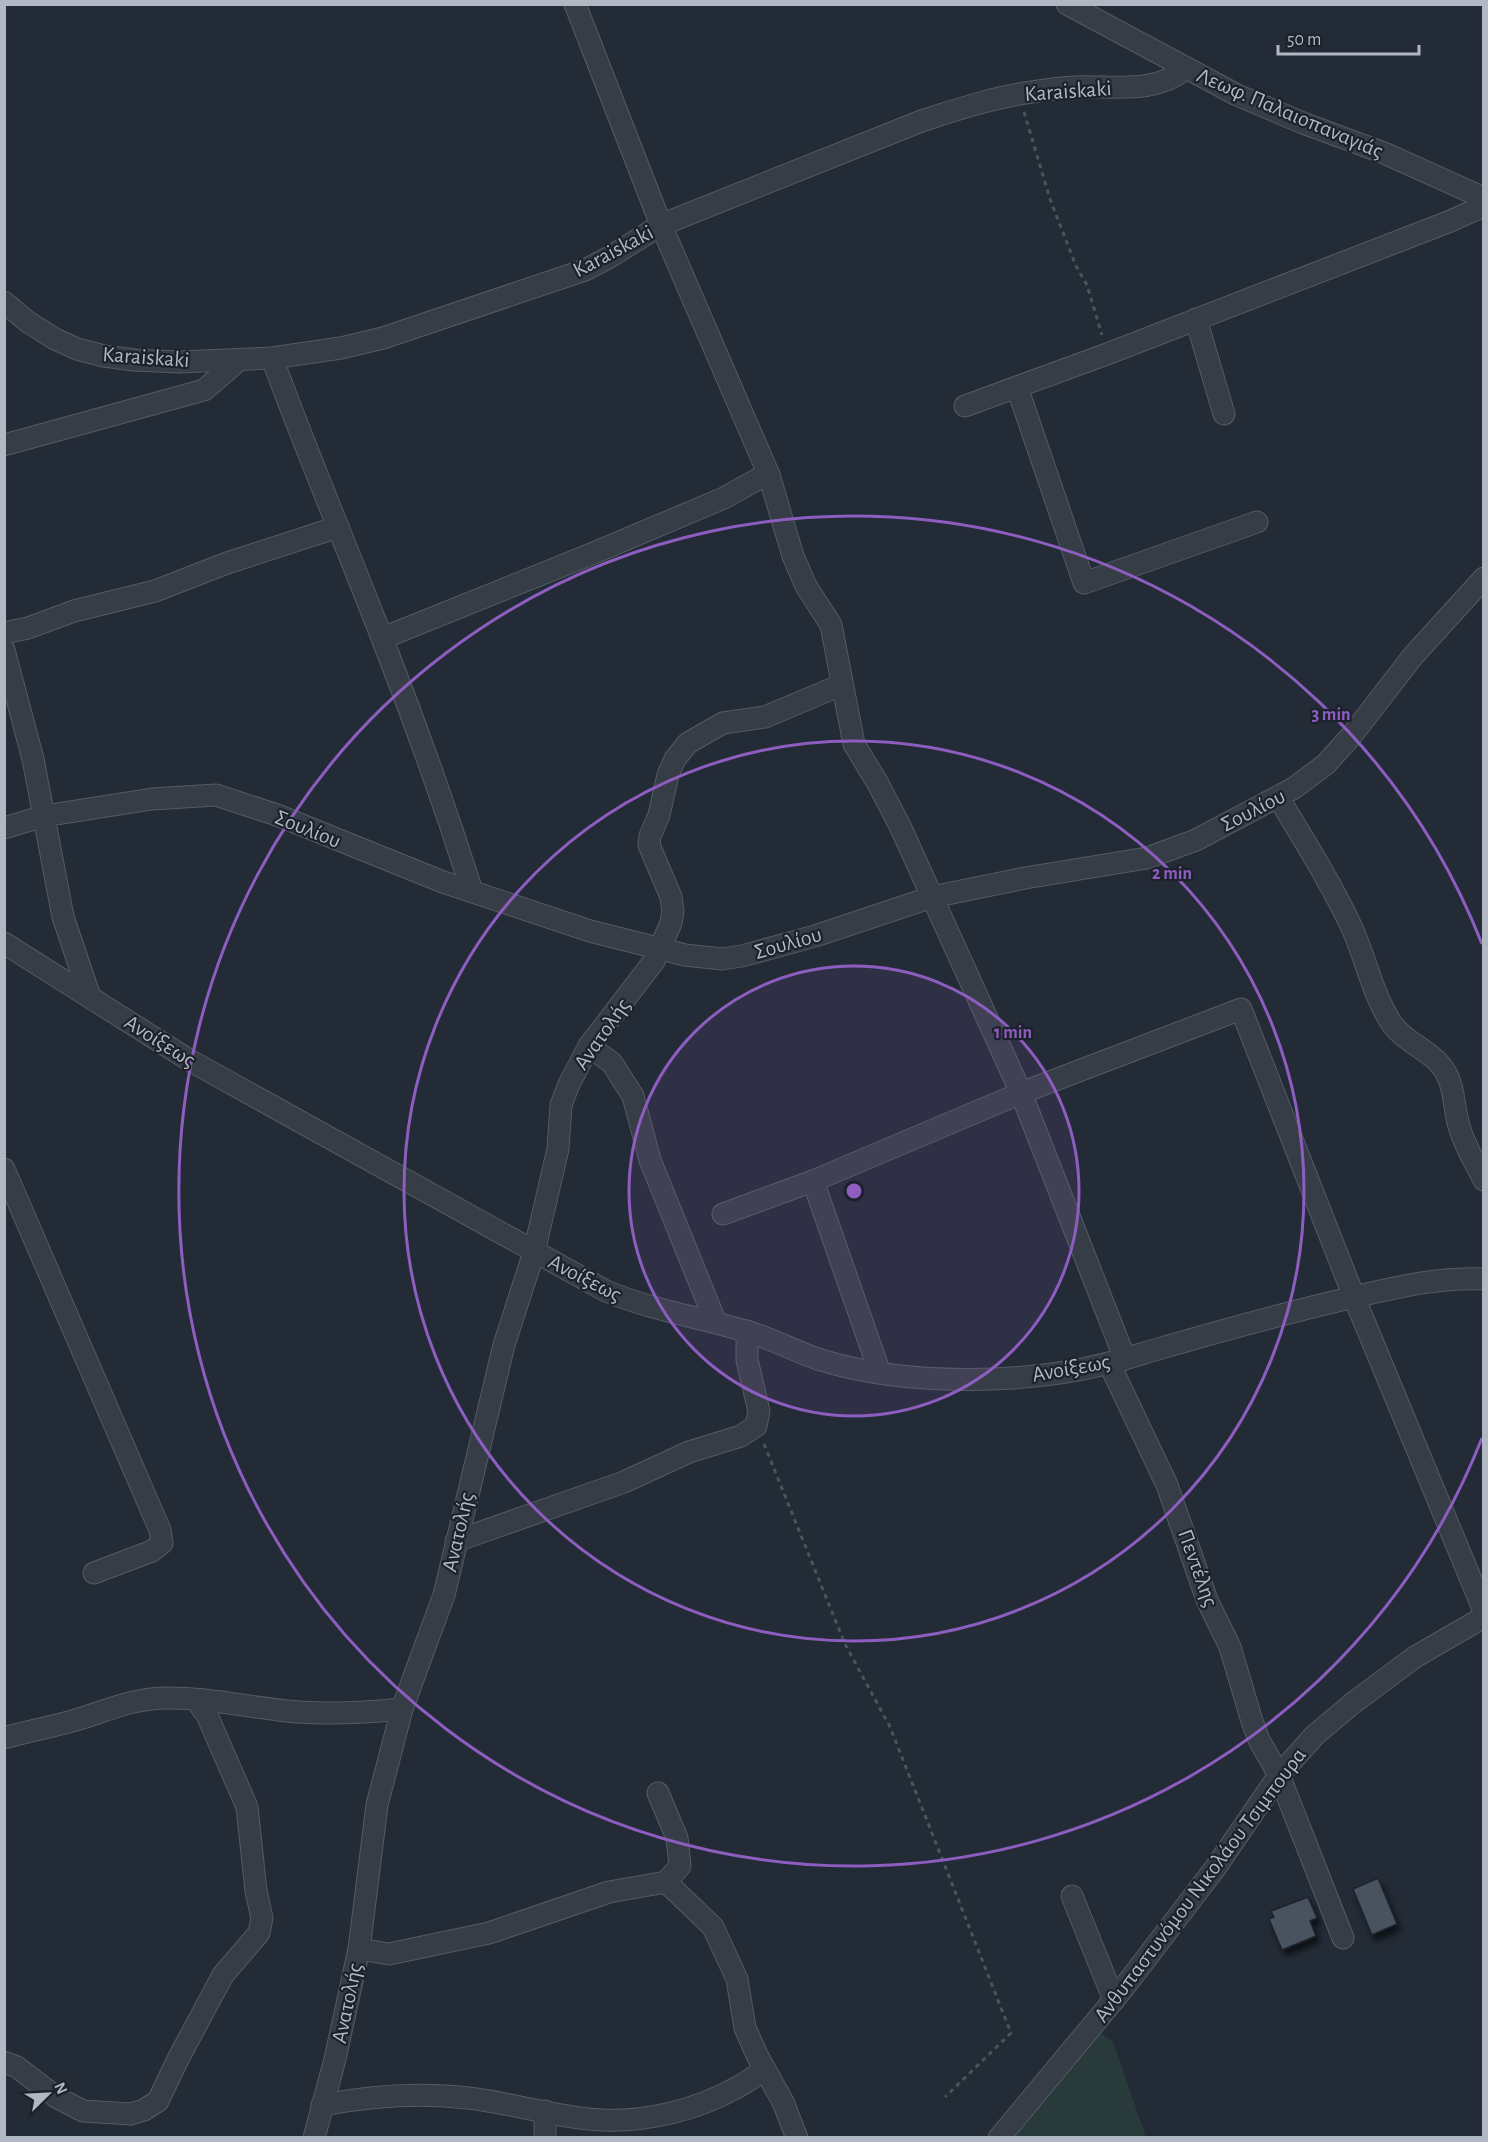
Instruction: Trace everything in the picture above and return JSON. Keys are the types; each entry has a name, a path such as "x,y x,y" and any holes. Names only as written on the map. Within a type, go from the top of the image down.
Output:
{"street":[{"name":"Πεντέλης","path":"575,4 661,225 769,476 793,556 806,586 831,625 854,744 882,790 1021,1093 1117,1361 1167,1485 1208,1600 1230,1647 1256,1731 1279,1775 1343,1938"},
{"name":"Λεωφ. Παλαιοπαναγιάς","path":"1068,4 1185,69 1269,110 1369,147 1484,198"},
{"name":"Karaiskaki","path":"4,302 28,322 55,339 88,352 119,358 155,361 239,360 272,358 341,348 382,338 593,267 661,225 924,120 1018,94 1073,87 1145,86 1168,81 1185,69"},
{"path":"965,406 1107,354 1484,206"},
{"path":"1196,319 1224,414"},
{"path":"272,358 305,448 421,739 472,891"},
{"path":"4,445 204,390 239,360"},
{"path":"1017,387 1084,583 1257,522"},
{"path":"382,638 589,555 724,498 758,479 769,476"},
{"path":"4,633 28,628 74,611 155,591 227,563 338,527"},
{"name":"Σουλίου","path":"4,828 44,816 152,799 216,795 472,891 590,931 660,950 702,958 722,959 742,956 814,936 932,897 1024,878 1160,855 1196,840 1278,797 1309,778 1332,758 1413,656 1484,578"},
{"path":"4,650 33,759 63,917 90,998"},
{"name":"Ανατολής","path":"314,2138 335,2059 358,1950 377,1805 402,1709 444,1595 504,1345 534,1252 558,1149 561,1105 589,1046 641,980 660,950 671,923 673,906 668,886 649,845 668,775 675,759 695,738 723,723 765,717 841,685"},
{"path":"1278,797 1345,914 1360,946 1377,996 1392,1024 1410,1042 1430,1055 1444,1069 1449,1079 1460,1129 1472,1160 1484,1180"},
{"name":"Ανοίξεως","path":"4,943 209,1071 606,1292 660,1310 747,1331 821,1360 880,1373 913,1377 1014,1378 1051,1374 1117,1361 1287,1313 1354,1297 1435,1281 1484,1279"},
{"path":"723,1215 813,1181 1021,1093 1241,1009 1354,1297 1484,1611"},
{"path":"589,1046 612,1063 633,1096 650,1160 716,1323"},
{"path":"4,1169 160,1530 162,1543 152,1551 94,1573"},
{"path":"813,1181 880,1373"},
{"path":"456,1541 624,1482 689,1452 741,1436 756,1426 759,1411 747,1360 747,1331"},
{"name":"Ανθυπαστυνόμου Νικολάου Τσιμπουρα","path":"999,2138 1114,2000 1216,1867 1279,1775 1315,1736 1353,1703 1415,1657 1484,1617"},
{"path":"4,1738 75,1721 128,1702 167,1698 326,1714 402,1709"},
{"path":"4,2062 17,2067 56,2097 83,2110 131,2114 144,2110 158,2101 224,1975 259,1933 262,1918 256,1891 248,1807 207,1715 196,1700"},
{"path":"358,1950 389,1954 467,1937 489,1932 609,1892 666,1882 680,1866 677,1838 658,1793"},
{"path":"666,1882 713,1927 737,1979 746,2028 783,2102 797,2138"},
{"path":"1072,1896 1114,2000"},
{"path":"322,2105 378,2097 436,2095 486,2100 602,2120 621,2120 680,2110 734,2090 765,2069"},
{"path":"545,2111 545,2138"}],"path":[{"path":"1018,94 1050,199 1076,266 1093,300 1107,354"},
{"path":"756,1426 845,1644 890,1727 1011,2033 945,2097"}],"shaded area":[{"path":"1098,2031 1113,2042 1146,2137 1006,2138"}],"building":[{"path":"1378,1878 1397,1924 1372,1935 1353,1889"},
{"path":"1308,1897 1317,1918 1310,1921 1316,1936 1282,1950 1269,1919 1274,1917 1271,1911"}]}
